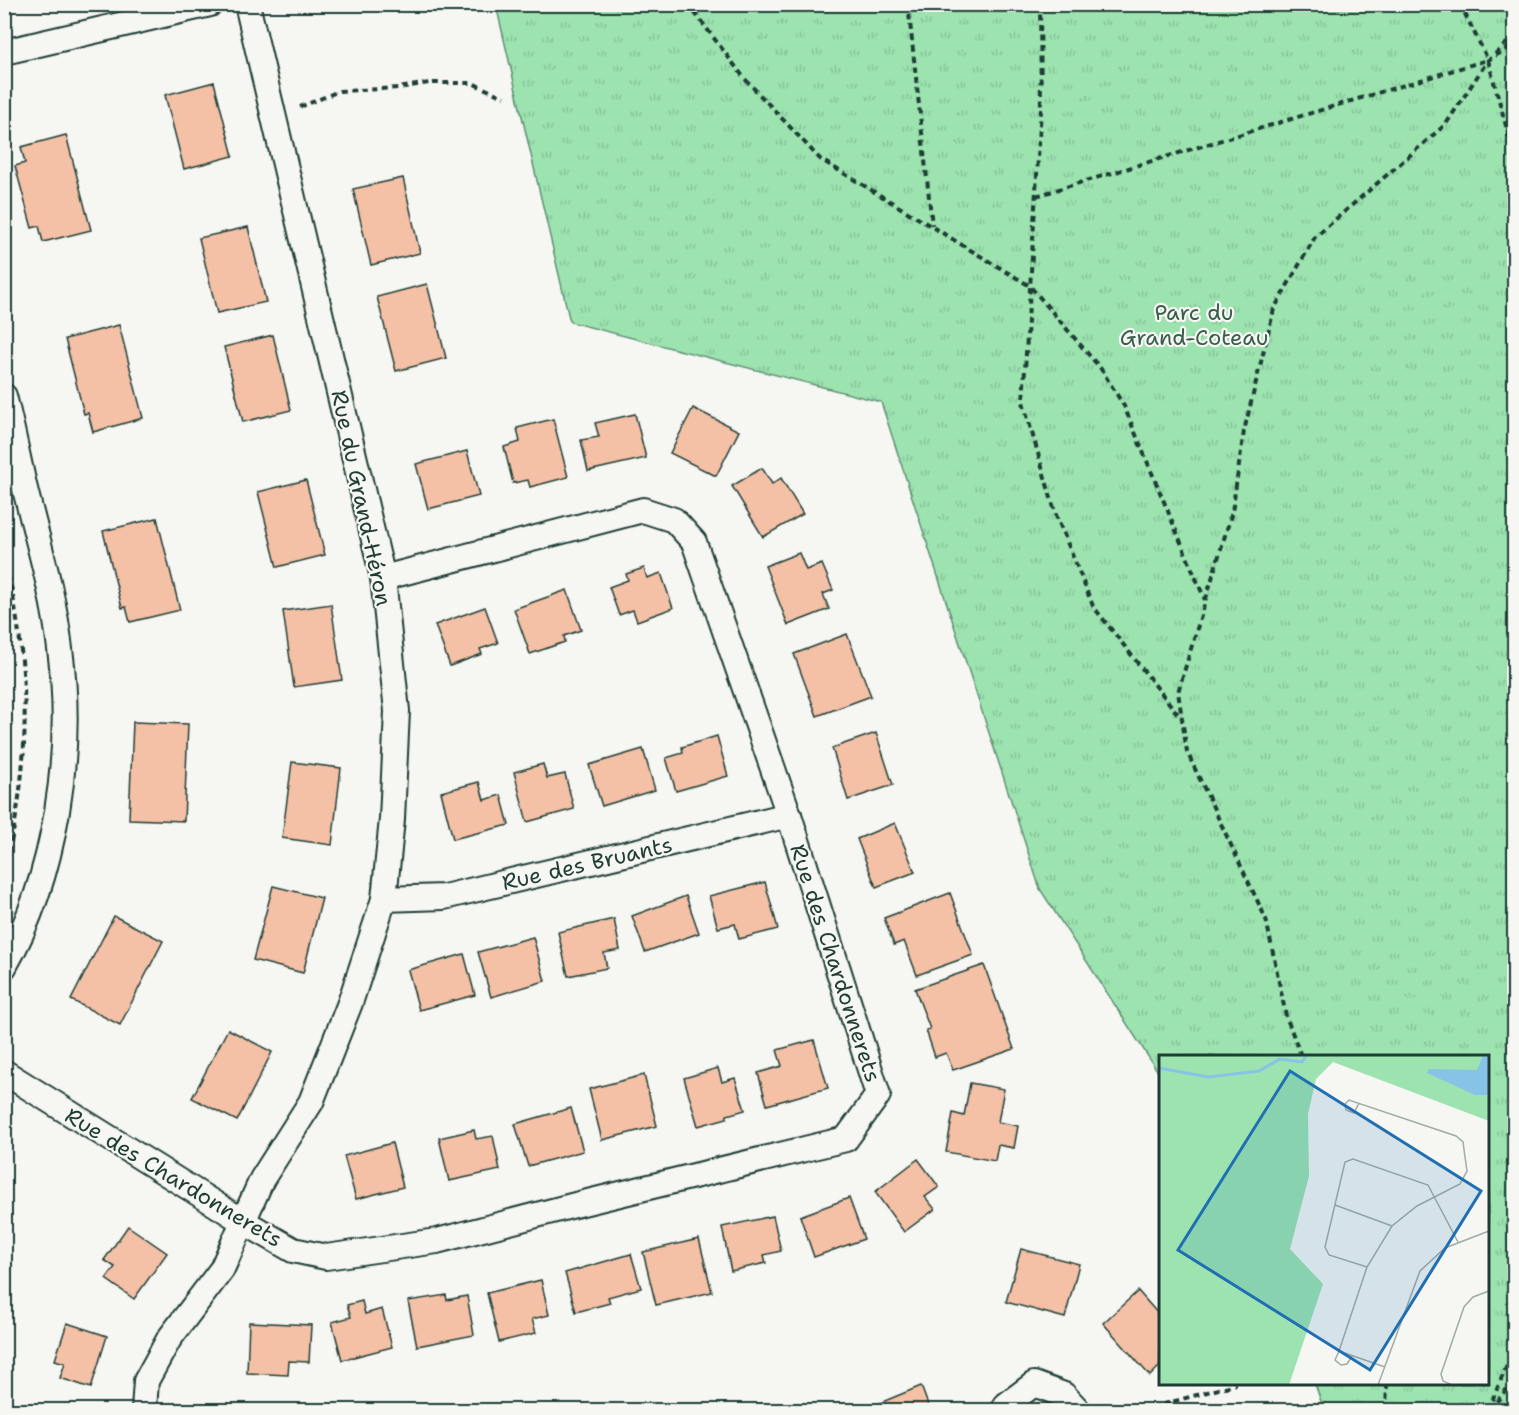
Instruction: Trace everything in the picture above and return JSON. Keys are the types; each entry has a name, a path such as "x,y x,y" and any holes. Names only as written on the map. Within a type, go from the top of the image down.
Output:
{"street":[{"path":"4,52 151,11 210,4"},
{"name":"Rue du Grand-Héron","path":"144,1410 146,1381 169,1339 222,1269 262,1179 311,1102 350,1003 384,899 392,819 397,711 383,578 247,4"},
{"path":"4,396 47,579 60,647 65,699 59,797 48,856 27,920 4,967"},
{"name":"Rue des Chardonnerets","path":"4,1072 244,1222 293,1250 326,1257 437,1241 574,1204 846,1139 878,1095 789,814 694,542 674,520 643,510 383,578"},
{"name":"Rue des Bruants","path":"384,899 444,897 789,814"},
{"path":"1004,1410 1006,1405 1034,1384 1064,1395 1078,1410"}],"path":[{"path":"688,4 745,79 820,159 1030,286 1101,369 1124,406 1205,600"},
{"path":"908,4 932,226"},
{"path":"1040,4 1041,109 1023,402 1056,515 1093,606 1182,720"},
{"path":"1460,4 1488,60 1515,155"},
{"path":"1301,1055 1286,1016 1266,919 1187,752 1178,692 1232,512 1244,432 1274,309 1315,237 1446,124 1488,60 1515,36"},
{"path":"1035,195 1488,60 1515,45"},
{"path":"274,116 339,92 399,88 429,83 472,83 504,97"},
{"path":"4,555 24,666 26,718 25,752 14,835 4,870"},
{"path":"1489,1410 1515,1349"},
{"path":"1489,1410 1515,1380"},
{"path":"1143,1410 1229,1385"},
{"path":"1386,1410 1387,1385"}],"green space":[{"name":"Parc du Grand-Coteau","path":"496,5 1514,5 1514,1410 1324,1410 1315,1385 1489,1385 1489,1055 1159,1055 1159,1073 1040,889 881,402 570,322"}],"building":[{"path":"214,82 233,156 184,169 165,95"},
{"path":"66,135 91,230 43,242 39,226 32,228 15,166 25,163 21,147"},
{"path":"403,178 420,253 371,265 353,189"},
{"path":"248,227 266,302 217,313 199,238"},
{"path":"427,284 446,358 396,371 377,297"},
{"path":"119,325 143,418 93,432 88,413 84,414 65,339"},
{"path":"273,335 291,410 243,422 224,347"},
{"path":"693,408 739,431 716,476 670,453"},
{"path":"635,414 646,458 588,471 581,440 599,437 595,423"},
{"path":"553,419 568,477 530,487 528,480 513,483 504,447 520,442 517,428"},
{"path":"467,451 479,496 428,509 416,464"},
{"path":"762,468 772,484 781,478 803,514 763,537 732,486"},
{"path":"306,480 325,555 277,567 258,492"},
{"path":"157,518 180,610 130,622 126,607 122,608 103,531"},
{"path":"799,553 806,570 822,564 833,590 823,594 829,609 788,625 765,566"},
{"path":"644,568 647,578 661,573 673,608 637,621 633,610 619,615 609,587 628,580 626,574"},
{"path":"567,590 581,630 564,636 565,642 530,654 514,609"},
{"path":"331,604 342,680 294,687 283,611"},
{"path":"485,607 498,643 480,649 482,654 450,666 435,625"},
{"path":"847,634 871,696 817,716 794,654"},
{"path":"133,722 188,724 184,821 129,819"},
{"path":"876,733 893,785 848,800 832,748"},
{"path":"717,736 728,776 676,791 666,758 683,753 682,747"},
{"path":"643,749 655,790 602,806 589,765"},
{"path":"292,762 341,768 332,845 282,838"},
{"path":"543,764 547,778 565,774 574,809 527,822 514,772"},
{"path":"479,782 484,800 501,795 509,825 453,839 441,792"},
{"path":"895,823 915,872 876,887 857,839"},
{"path":"765,882 778,929 739,939 735,924 718,928 709,896"},
{"path":"273,886 322,898 303,973 253,960"},
{"path":"950,893 973,955 917,975 904,941 894,945 884,918"},
{"path":"686,896 699,933 645,952 632,916"},
{"path":"114,916 163,941 120,1025 71,1000"},
{"path":"614,919 620,950 604,953 607,968 568,976 558,932"},
{"path":"533,937 545,981 491,997 478,952"},
{"path":"464,954 475,995 419,1010 408,970"},
{"path":"984,965 1014,1049 953,1070 946,1053 935,1057 926,1030 930,1029 915,989"},
{"path":"228,1029 272,1052 237,1121 192,1098"},
{"path":"814,1040 828,1088 767,1105 758,1073 782,1066 777,1050"},
{"path":"718,1068 722,1082 735,1078 745,1110 698,1126 684,1078"},
{"path":"644,1075 657,1126 602,1140 589,1089"},
{"path":"970,1083 1004,1089 998,1122 1018,1126 1014,1148 998,1145 995,1161 946,1152 953,1113 964,1116"},
{"path":"571,1108 583,1151 528,1166 515,1124"},
{"path":"474,1130 476,1139 493,1136 500,1170 449,1181 439,1138"},
{"path":"392,1143 403,1187 356,1199 344,1156"},
{"path":"918,1159 939,1187 925,1197 935,1209 904,1232 875,1192"},
{"path":"849,1198 864,1239 814,1257 800,1216"},
{"path":"773,1216 781,1251 764,1255 766,1263 731,1271 722,1227"},
{"path":"128,1226 167,1253 134,1299 106,1279 115,1267 104,1260"},
{"path":"699,1239 712,1292 656,1305 643,1252"},
{"path":"1021,1249 1079,1264 1065,1318 1006,1302"},
{"path":"631,1254 641,1288 608,1297 610,1303 576,1312 565,1273"},
{"path":"541,1280 549,1315 532,1319 536,1333 499,1342 487,1293"},
{"path":"1138,1291 1159,1315 1159,1367 1150,1376 1103,1323"},
{"path":"446,1295 447,1300 467,1296 474,1335 417,1346 408,1301"},
{"path":"362,1301 365,1314 382,1309 392,1347 342,1360 332,1322 351,1317 347,1305"},
{"path":"249,1322 311,1325 309,1362 289,1361 288,1375 247,1373"},
{"path":"67,1323 107,1336 91,1388 60,1378 65,1363 55,1360"},
{"path":"921,1386 930,1410 863,1410"}]}
